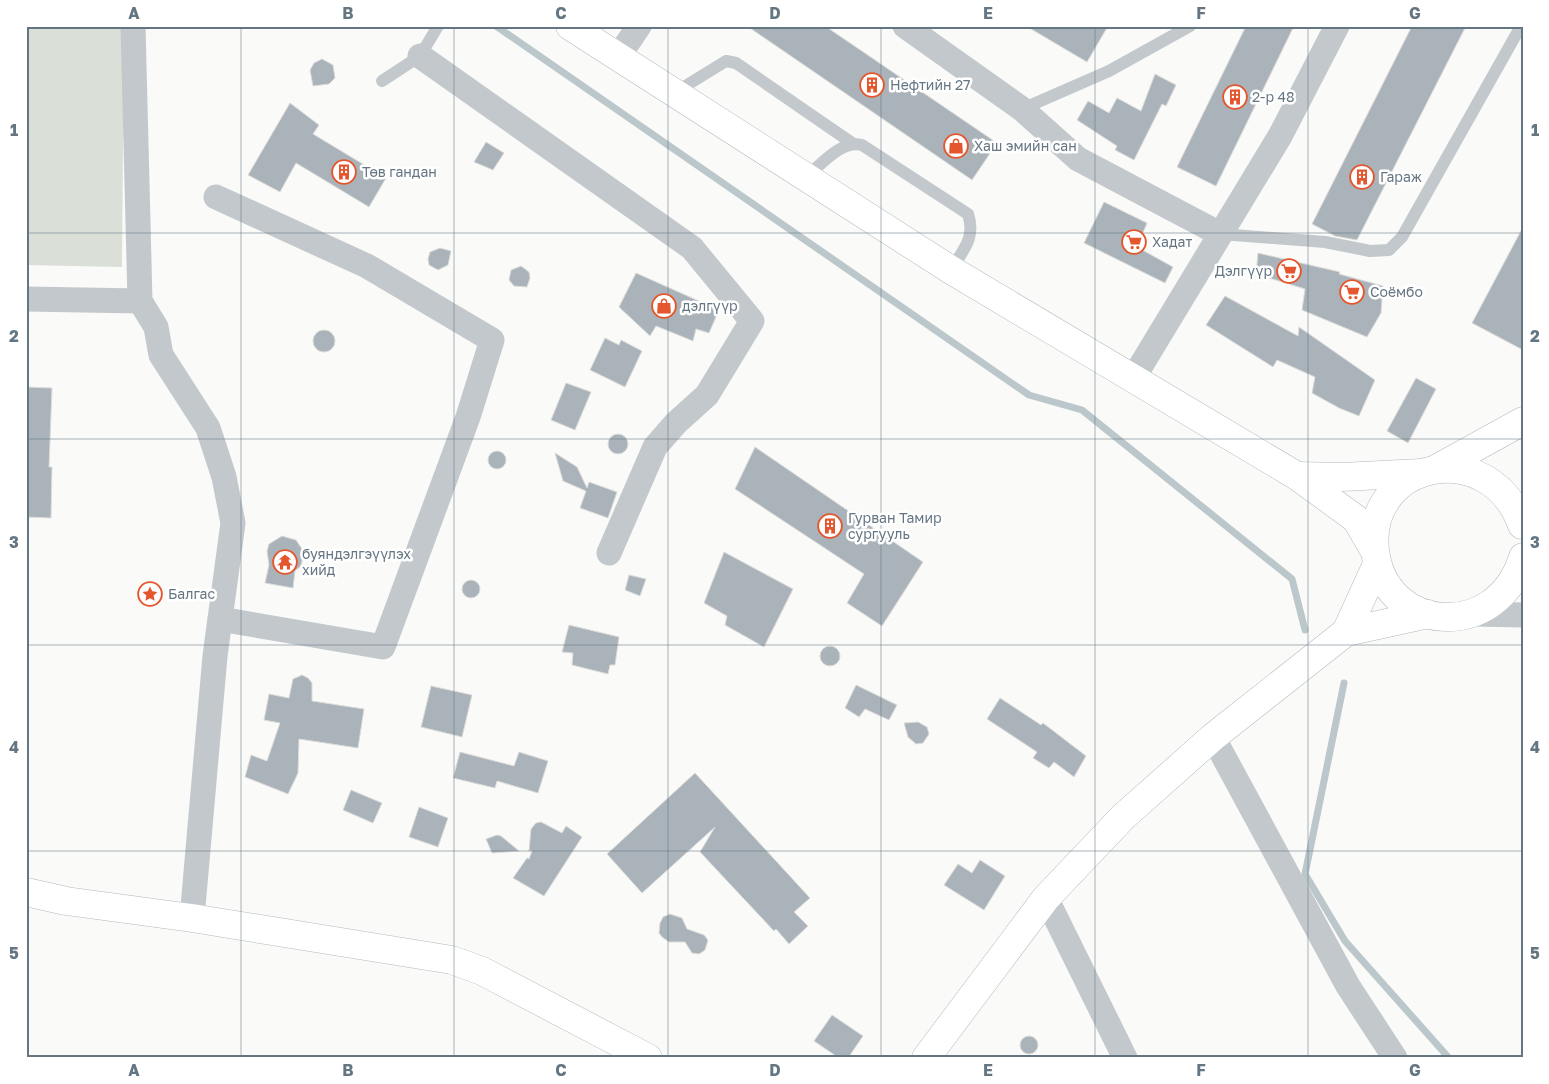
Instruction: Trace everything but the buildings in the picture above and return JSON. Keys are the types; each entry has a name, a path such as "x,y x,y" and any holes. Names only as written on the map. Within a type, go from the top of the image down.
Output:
{"street":[{"path":"133,26 140,301 156,328 161,355 208,428 224,477 233,523 215,656 192,918"},
{"path":"570,26 950,270 1297,476 1356,519 1391,590 1414,609 1443,617 1473,614 1523,615"},
{"path":"618,57 639,26"},
{"path":"904,26 1022,109 1078,159 1220,234"},
{"path":"1134,378 1280,136 1337,26"},
{"path":"420,56 692,248 752,321 707,395 676,423 655,447 609,553"},
{"path":"216,197 367,266 492,340 468,417 383,648 220,618"},
{"path":"26,299 140,301"},
{"path":"1346,632 1376,557 1378,518 1385,504 1407,481 1523,421"},
{"path":"1297,476 1342,477 1468,470 1484,476 1508,496 1522,522"},
{"path":"1473,614 1487,607 1505,592 1518,572 1523,557"},
{"path":"926,1058 1046,898 1123,817 1213,737 1346,632 1428,614"},
{"path":"1213,737 1348,986 1395,1058"},
{"path":"26,892 66,902 192,918 452,960 482,971 648,1058"},
{"path":"1046,898 1125,1058"}],"lane":[{"path":"382,81 420,56 438,26"},
{"path":"1022,109 1109,71 1190,26"},
{"path":"1220,234 1325,242 1370,251 1389,250 1402,237 1521,26"},
{"path":"674,93 726,61 736,63 852,143 862,145 968,214 972,226 970,239 950,270"},
{"path":"806,177 844,146 852,143"}],"shaded area":[{"path":"26,26 124,26 122,267 26,265"}],"waterway":[{"path":"496,26 1029,395 1082,410 1292,579 1305,630"},
{"path":"1344,683 1305,874 1345,941 1449,1058"}],"place":[{"name":"Нефтийн 27","path":"872,85"},
{"name":"2-р 48","path":"1235,97"},
{"name":"Хаш эмийн сан","path":"956,146"},
{"name":"Төв гандан","path":"344,172"},
{"name":"Гараж","path":"1362,177"},
{"name":"Хадат","path":"1134,242"},
{"name":"Дэлгүүр","path":"1289,271"},
{"name":"Соёмбо","path":"1352,292"},
{"name":"дэлгүүр","path":"664,306"},
{"name":"Гурван Тамир сургууль","path":"830,526"},
{"name":"буяндэлгэүүлэх хийд","path":"285,562"},
{"name":"Балгас","path":"150,594"}]}
